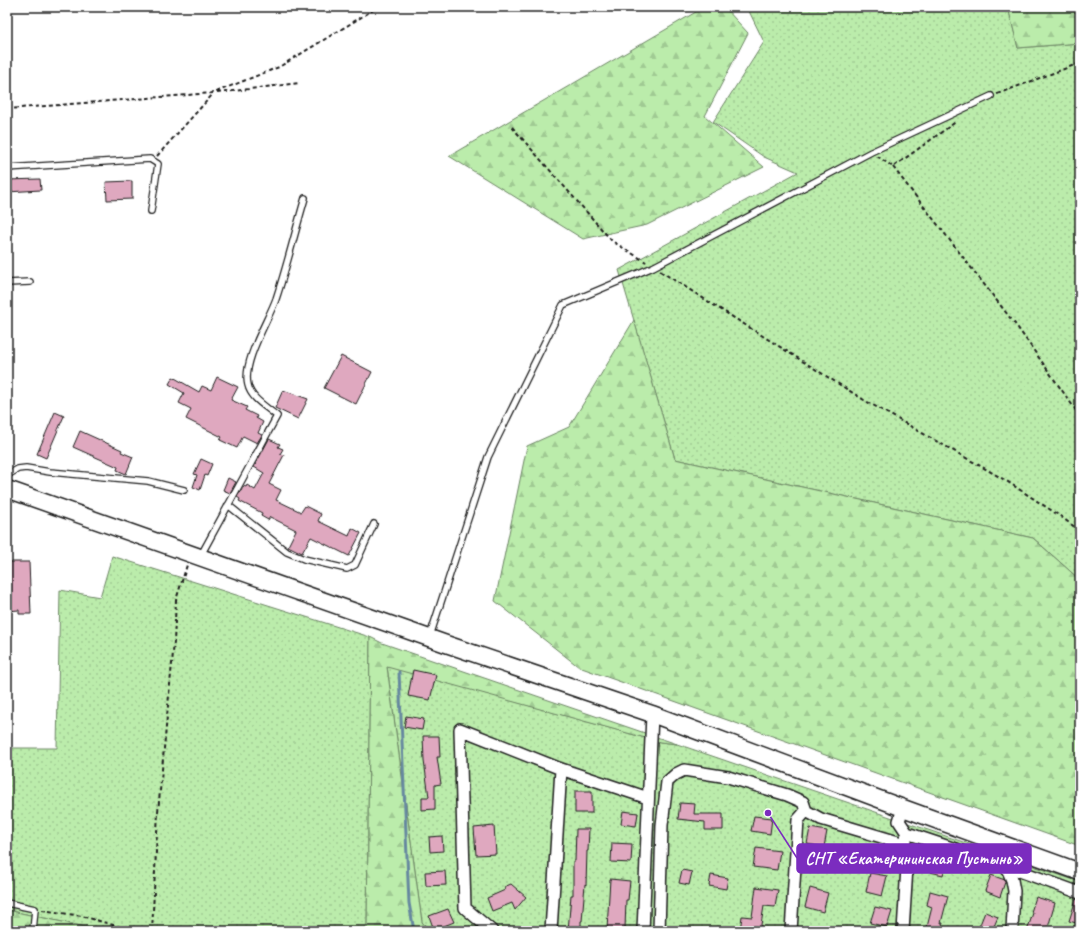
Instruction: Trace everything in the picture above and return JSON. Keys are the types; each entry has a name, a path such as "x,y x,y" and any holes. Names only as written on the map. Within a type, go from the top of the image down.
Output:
{"main road":[{"path":"7,489 429,638 652,714 903,808 1080,872"}],"street":[{"path":"643,931 652,714"},
{"path":"492,931 465,908 460,729 561,769 648,798"},
{"path":"550,931 561,769"},
{"path":"659,931 662,825 667,782 676,774 684,770 728,777 787,795 803,802 806,811 821,819 906,839 1006,866 1080,893"},
{"path":"903,808 899,821 906,839 908,851 903,931"},
{"path":"791,931 798,820 806,811"},
{"path":"1006,866 1012,880 1014,891 1012,931"}],"lane":[{"path":"429,638 488,458 563,305 653,267 871,152 991,96"},
{"path":"7,168 150,159 158,164 151,211"},
{"path":"195,556 228,505 277,416 251,394 247,385 247,374 255,346 276,300 305,198"},
{"path":"7,283 30,282"},
{"path":"7,477 9,474 18,469 26,468 50,472 148,482 184,490"},
{"path":"228,505 287,552 304,560 348,569 355,565 374,524"},
{"path":"7,903 35,909 33,931"}],"path":[{"path":"153,160 213,94 279,67 378,7"},
{"path":"991,96 1080,63"},
{"path":"7,109 213,94 299,83"},
{"path":"893,167 961,118"},
{"path":"512,127 612,241 864,400 1005,480 1060,516 1080,532"},
{"path":"871,152 893,167 1018,328 1080,416"},
{"path":"152,931 158,812 174,642 176,600 195,556"},
{"path":"35,909 82,916 134,931"}],"green space":[{"path":"747,7 1008,7 1018,48 1080,43 1080,580 1033,538 675,459 619,270 798,172 764,157 713,122 764,42"},
{"path":"1008,7 1080,7 1080,43 1018,48"},
{"path":"701,9 726,9 748,33 705,116 764,167 647,225 583,239 449,156"},
{"path":"634,320 675,459 1033,538 1080,580 1080,846 579,667 495,601 527,446 569,427"},
{"path":"112,556 370,637 367,931 104,931 7,910 7,748 57,748 60,590 100,597"},
{"path":"370,637 382,643 677,744 660,742 387,667 422,922 430,931 367,931"},
{"path":"387,666 660,742 677,744 1080,882 1080,931 430,931 422,922"},
{"path":"7,910 104,931 7,930"}],"building":[{"path":"40,179 41,190 7,192 7,180"},
{"path":"132,181 132,199 107,200 106,182"},
{"path":"341,356 372,372 356,404 324,388"},
{"path":"173,377 199,392 202,386 211,390 217,377 238,387 231,400 247,407 245,410 257,416 256,418 263,422 258,433 262,435 257,443 243,436 237,448 220,440 222,437 186,419 191,409 179,403 184,393 169,384"},
{"path":"283,390 308,399 298,419 275,408"},
{"path":"55,412 64,416 46,458 37,454"},
{"path":"80,431 122,450 121,452 133,457 126,474 117,470 118,467 73,447"},
{"path":"269,439 280,444 278,447 283,449 280,454 284,455 269,484 281,490 276,500 301,512 305,506 321,514 318,521 349,536 352,528 361,533 349,556 311,537 302,553 288,546 296,530 270,517 268,520 261,516 262,513 239,501 240,499 237,497 244,486 246,487 247,485 255,490 264,473 254,467"},
{"path":"201,459 212,464 207,476 205,475 200,490 193,487 197,475 194,474"},
{"path":"228,478 236,482 230,493 223,490"},
{"path":"7,562 29,562 31,614 19,614 19,610 7,611"},
{"path":"413,670 436,675 430,700 408,696"},
{"path":"406,716 424,719 422,730 404,727"},
{"path":"423,736 439,736 440,757 437,757 441,784 435,785 435,809 422,810 422,797 429,797 424,761"},
{"path":"575,791 592,791 592,813 575,813"},
{"path":"680,803 695,804 694,814 723,814 723,830 705,830 705,822 678,819"},
{"path":"623,811 638,813 636,826 621,824"},
{"path":"754,816 772,818 770,834 751,831"},
{"path":"494,826 496,854 476,855 474,828"},
{"path":"810,828 827,831 824,847 807,844"},
{"path":"576,829 589,829 586,885 585,884 581,931 568,931 571,895 573,895 573,861 575,861"},
{"path":"442,836 443,851 430,852 429,837"},
{"path":"612,843 632,844 631,863 611,862"},
{"path":"756,848 780,851 777,870 753,867"},
{"path":"933,856 947,859 943,875 930,872"},
{"path":"682,870 692,872 689,885 679,883"},
{"path":"445,871 446,885 426,886 425,872"},
{"path":"870,873 887,876 882,896 866,892"},
{"path":"711,875 728,878 726,889 709,886"},
{"path":"991,875 1005,880 1000,897 985,891"},
{"path":"610,879 630,881 628,900 626,900 625,929 607,929"},
{"path":"511,884 526,897 515,910 512,903 492,911 487,898 505,890 504,887"},
{"path":"756,887 778,890 775,907 764,906 760,931 740,931 742,916 752,917"},
{"path":"810,888 828,893 823,912 805,907"},
{"path":"930,891 948,896 941,923 943,923 941,931 926,931 932,907 927,905"},
{"path":"1036,897 1055,903 1047,931 1027,931"},
{"path":"1076,899 1080,900 1080,924 1069,921"},
{"path":"875,907 892,911 887,927 870,923"},
{"path":"448,909 454,922 434,930 429,916"},
{"path":"985,912 998,917 992,931 979,927"}],"waterway":[{"path":"399,672 409,903 414,931"}],"place":[{"name":"СНТ «Екатерининская Пустынь»","path":"768,813"}]}
